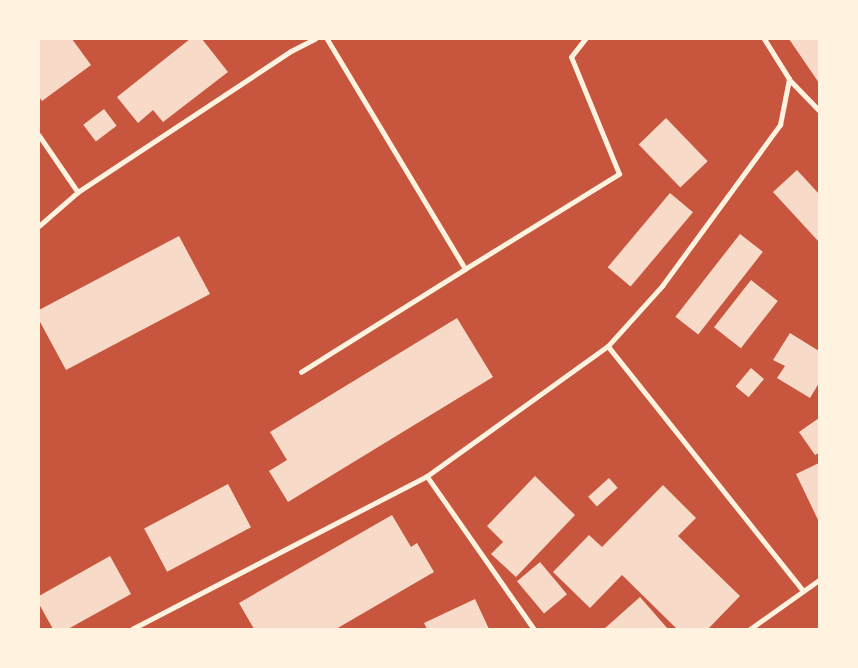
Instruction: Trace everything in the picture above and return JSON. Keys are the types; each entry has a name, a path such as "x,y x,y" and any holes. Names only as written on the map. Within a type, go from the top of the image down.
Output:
{"lane":[{"path":"39,226 78,192 291,51 315,39"},
{"path":"327,39 465,269"},
{"path":"301,372 619,174 571,57 585,39"},
{"path":"764,39 789,80 819,110"},
{"path":"132,629 428,476 608,346 662,286 780,125 789,80"},
{"path":"39,135 78,192"},
{"path":"608,346 803,590"},
{"path":"428,476 534,629"},
{"path":"750,629 819,580"}],"building":[{"path":"39,39 72,39 91,65 42,101 39,97"},
{"path":"190,39 202,39 228,72 163,122 153,110 138,123 117,97"},
{"path":"789,39 819,39 819,83"},
{"path":"104,109 117,126 96,141 83,125"},
{"path":"666,118 708,161 680,188 639,144"},
{"path":"797,170 819,194 819,242 773,192"},
{"path":"670,193 693,212 631,287 608,267"},
{"path":"740,234 763,252 698,335 675,317"},
{"path":"179,236 210,294 66,370 39,320 39,310"},
{"path":"751,280 778,301 741,348 714,327"},
{"path":"457,318 493,377 288,502 269,471 287,460 270,432"},
{"path":"790,333 819,351 819,383 810,398 777,378 785,366 773,360"},
{"path":"751,368 764,379 749,397 736,386"},
{"path":"819,418 819,453 815,455 799,432"},
{"path":"819,463 819,522 796,474"},
{"path":"535,476 575,515 516,577 491,554 503,542 487,526"},
{"path":"609,478 618,488 597,506 588,497"},
{"path":"228,484 251,527 167,572 144,529"},
{"path":"663,485 696,518 678,536 740,596 708,629 677,629 622,575 590,608 553,572 589,535 602,547"},
{"path":"392,515 411,547 417,543 434,572 336,629 254,629 239,603"},
{"path":"110,556 131,594 68,629 53,629 39,604 39,596"},
{"path":"540,562 567,594 544,613 517,581"},
{"path":"640,597 668,629 604,629"},
{"path":"475,599 489,629 427,629 424,623"}]}
